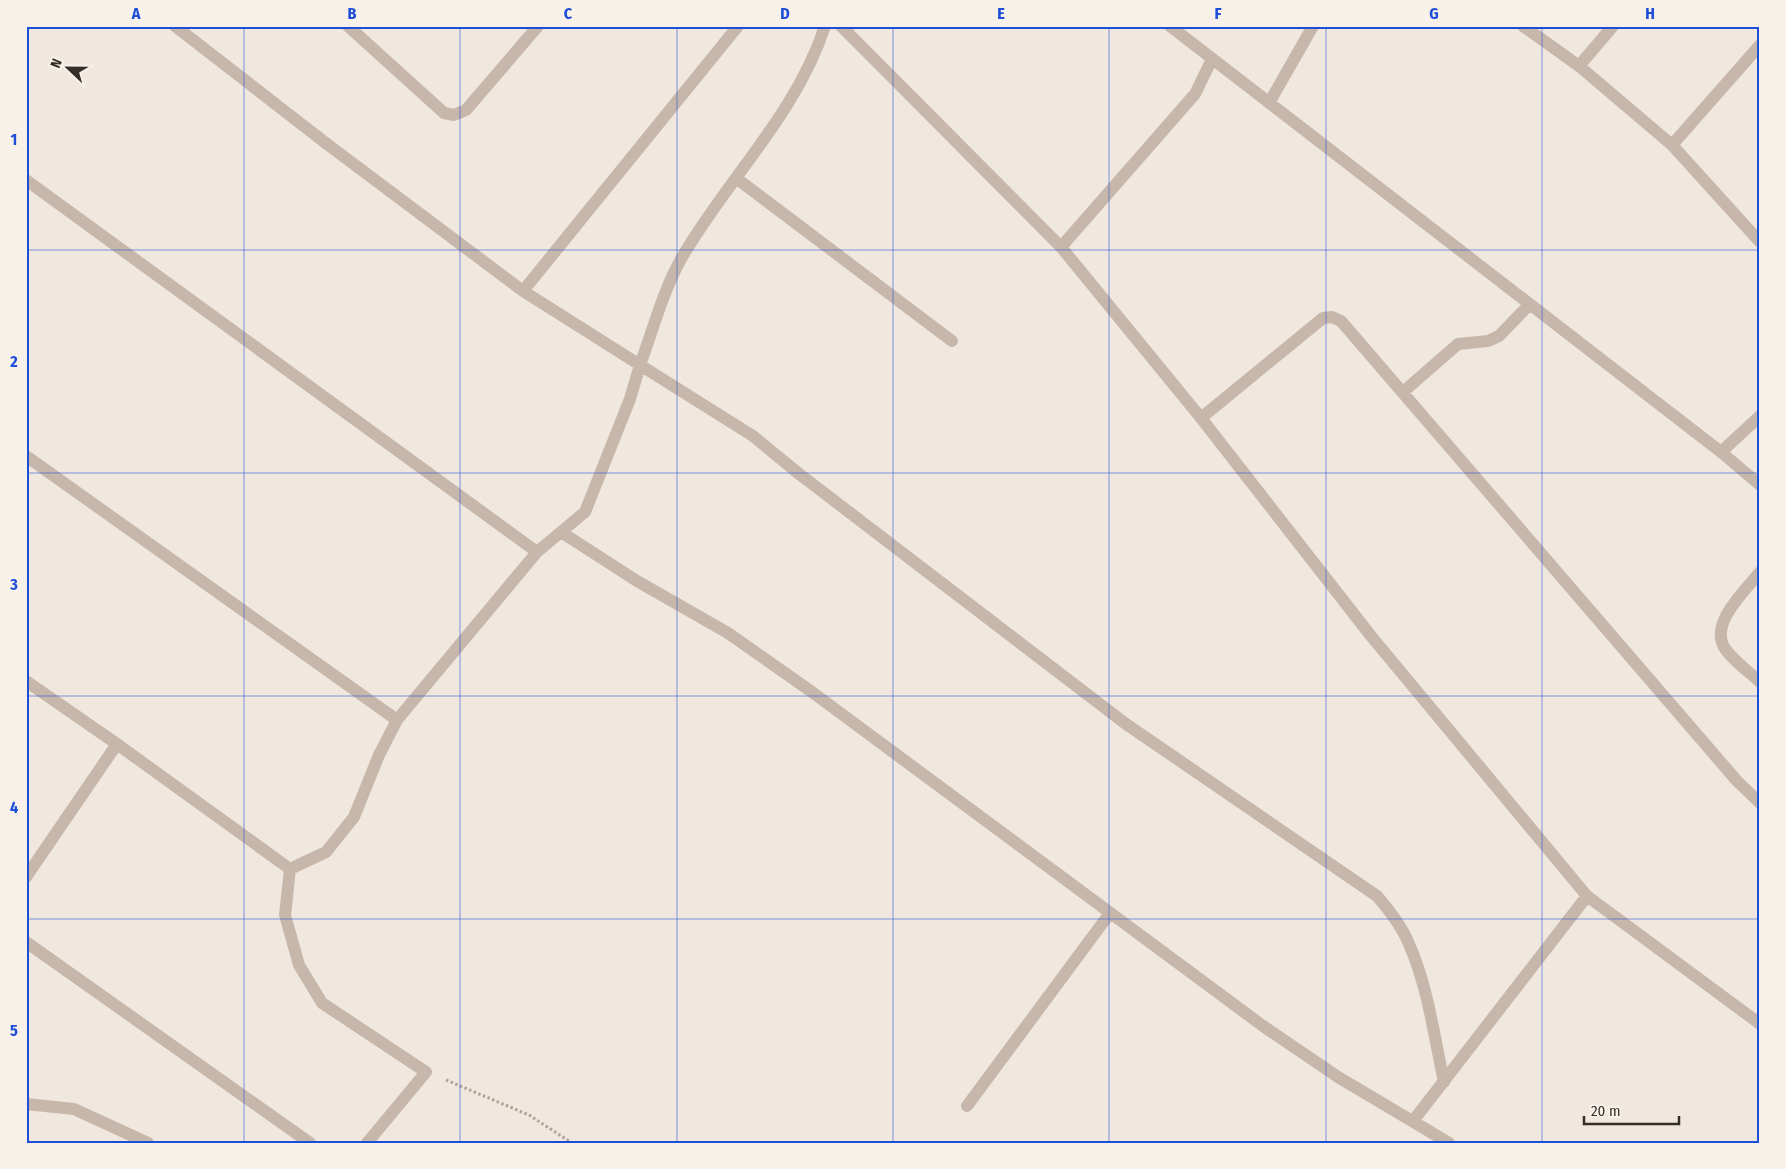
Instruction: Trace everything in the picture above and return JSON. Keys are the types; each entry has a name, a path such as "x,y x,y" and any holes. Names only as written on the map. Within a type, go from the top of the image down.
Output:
{"street":[{"path":"175,26 326,144 523,291 753,436 806,479 1126,724 1377,896 1390,912 1409,943 1425,992 1444,1082"},
{"path":"348,26 444,113 454,115 466,110 538,26"},
{"path":"523,291 738,26"},
{"path":"290,869 326,852 354,817 397,720 537,552 585,512 630,399 665,295 681,259 736,178 764,142 797,90 817,50 825,26"},
{"path":"841,26 1061,247 1201,418 1371,636 1587,896 1760,1024"},
{"path":"1170,26 1721,452 1760,485"},
{"path":"1269,104 1313,26"},
{"path":"1523,26 1579,66 1672,145 1760,242"},
{"path":"1579,66 1613,26"},
{"path":"1672,145 1760,45"},
{"path":"1061,247 1195,94 1212,60"},
{"path":"736,178 952,341"},
{"path":"26,180 537,552"},
{"path":"1403,392 1458,344 1488,341 1499,336 1529,305"},
{"path":"1201,418 1323,318 1332,317 1341,321 1737,781 1760,803"},
{"path":"1721,452 1760,416"},
{"path":"26,456 397,720"},
{"path":"560,532 637,581 728,633 812,692 1271,1032 1338,1077 1449,1143"},
{"path":"1760,572 1724,618 1721,636 1725,650 1760,682"},
{"path":"26,681 290,869"},
{"path":"26,877 117,744"},
{"path":"290,869 285,915 299,965 322,1002 426,1072 367,1143"},
{"path":"1413,1121 1587,896"},
{"path":"967,1106 1110,913"},
{"path":"26,942 310,1143"},
{"path":"26,1104 74,1109 148,1143"}],"path":[{"path":"426,1072 529,1115 572,1143"}]}
